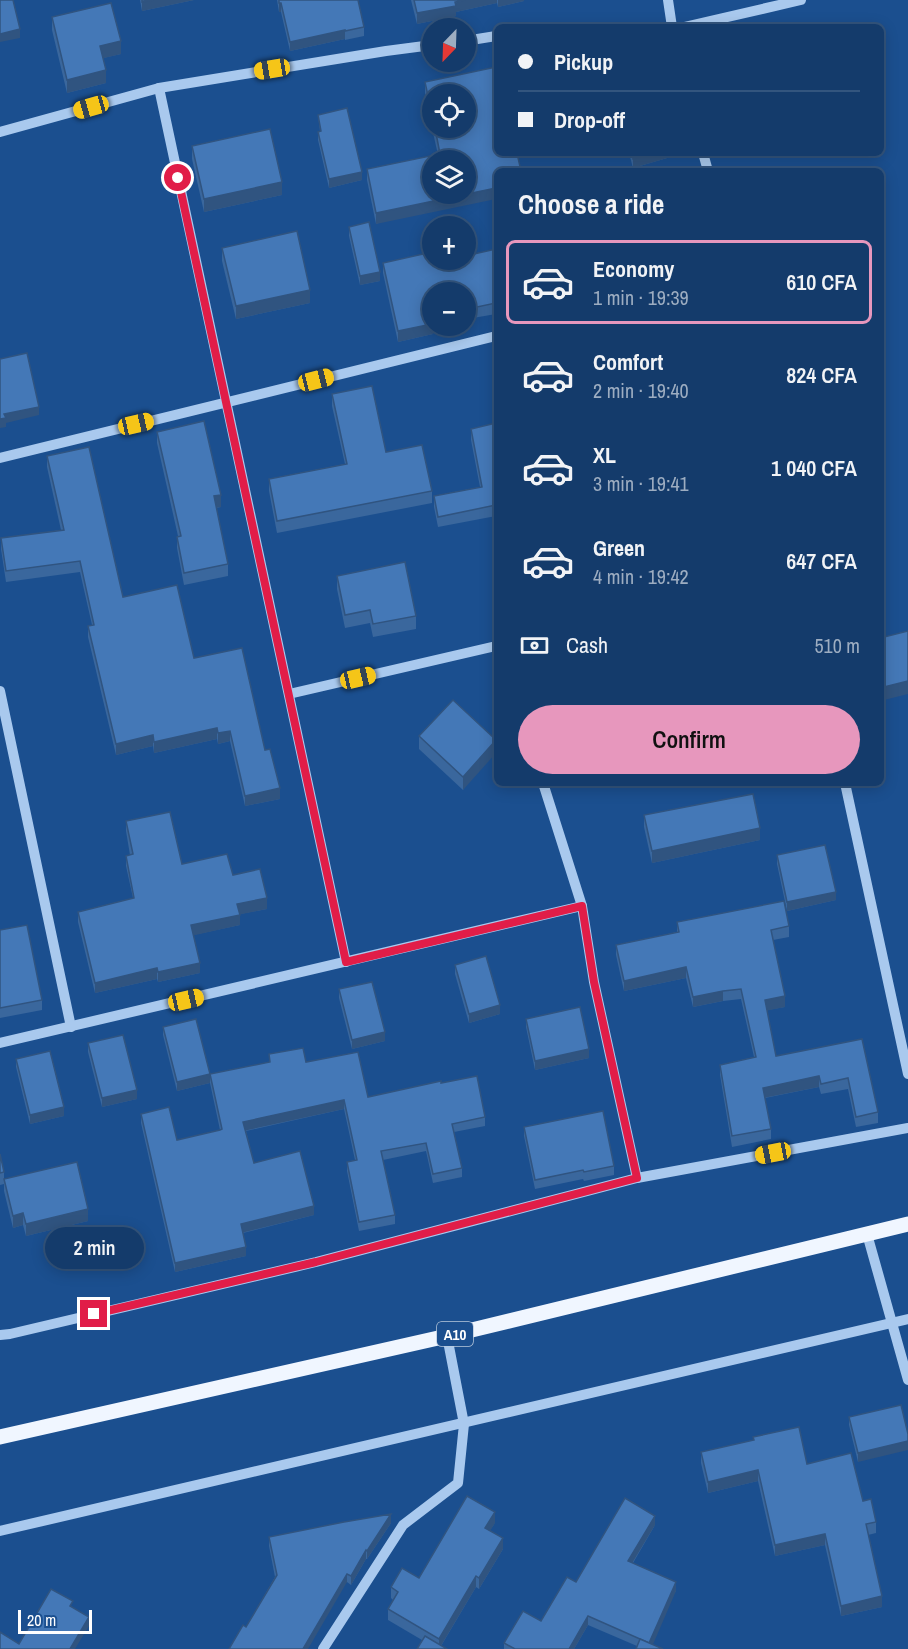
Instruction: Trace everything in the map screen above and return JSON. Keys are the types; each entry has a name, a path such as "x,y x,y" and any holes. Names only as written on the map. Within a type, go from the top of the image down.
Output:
{"main road":[{"name":"A10","path":"0,1437 447,1336 908,1224"}],"street":[{"path":"668,0 672,24"},
{"path":"697,24 801,0"},
{"path":"476,39 494,36"},
{"path":"0,132 159,88 422,46"},
{"path":"159,88 346,962"},
{"path":"0,458 494,336"},
{"path":"288,694 494,646"},
{"path":"0,691 71,1027"},
{"path":"544,786 582,906 594,982 637,1178"},
{"path":"846,786 908,1074"},
{"path":"0,1043 582,906"},
{"path":"0,1335 316,1262 637,1178 908,1128"},
{"path":"867,1234 908,1380"},
{"path":"0,1532 908,1319"},
{"path":"323,1649 403,1525 458,1483 464,1424 447,1336"}],"building":[{"path":"0,0 13,0 20,29 0,34"},
{"path":"279,0 358,0 364,27 290,42"},
{"path":"414,0 465,0 455,2 456,6 417,13"},
{"path":"111,3 121,41 100,46 106,70 67,80 52,17"},
{"path":"494,67 494,156 518,156 520,168 494,168 494,188 476,192 476,150 439,150 437,138 476,138 476,84 425,84 425,82"},
{"path":"347,108 362,172 329,179 318,132 321,131 318,115"},
{"path":"270,129 282,182 204,199 192,146"},
{"path":"422,158 422,203 376,213 367,169"},
{"path":"369,222 380,272 360,276 349,227"},
{"path":"297,231 310,290 236,306 222,248"},
{"path":"494,249 494,303 476,307 476,282 422,282 422,326 398,331 383,263 422,254 422,270 476,270 476,254"},
{"path":"27,353 39,407 4,414 6,418 0,419 0,359"},
{"path":"372,386 386,452 422,445 432,491 277,521 269,479 347,464 332,394"},
{"path":"204,421 221,495 214,496 228,564 184,573 177,537 181,536 157,432"},
{"path":"494,423 494,505 438,517 434,496 482,487 471,429"},
{"path":"89,447 123,597 177,585 194,658 242,648 265,750 270,749 280,788 245,796 230,731 218,733 217,728 154,742 153,735 116,744 88,626 94,625 80,561 6,571 1,538 64,530 47,456"},
{"path":"405,562 416,616 373,624 370,610 345,615 337,576"},
{"path":"908,631 908,681 884,687 884,637"},
{"path":"453,700 494,738 494,742 463,777 419,736"},
{"path":"753,794 760,828 652,851 644,815"},
{"path":"170,812 182,864 227,854 233,875 260,869 267,898 237,904 240,915 191,925 200,963 158,972 157,968 95,983 78,912 134,898 126,856 133,854 126,821"},
{"path":"825,845 836,892 787,902 777,855"},
{"path":"784,901 789,926 771,930 785,996 765,1000 776,1056 862,1039 878,1112 856,1117 848,1078 821,1084 819,1076 763,1088 771,1129 732,1136 720,1065 756,1057 741,989 693,997 686,967 624,981 616,945 679,932 677,922"},
{"path":"27,925 42,1000 0,1008 0,930"},
{"path":"486,956 500,1005 469,1014 455,965"},
{"path":"372,982 385,1032 352,1040 339,989"},
{"path":"580,1007 589,1049 535,1061 526,1019"},
{"path":"196,1019 210,1074 177,1082 163,1027"},
{"path":"123,1035 137,1090 102,1098 88,1043"},
{"path":"303,1048 306,1062 358,1052 368,1097 441,1081 441,1083 477,1076 485,1117 452,1124 462,1168 433,1174 426,1143 381,1151 395,1215 359,1222 347,1162 357,1160 344,1100 243,1122 254,1163 300,1151 314,1206 241,1224 246,1247 175,1263 141,1114 169,1107 177,1140 220,1130 222,1129 210,1074 270,1062 269,1054"},
{"path":"50,1051 64,1107 30,1115 16,1059"},
{"path":"603,1111 614,1166 535,1180 524,1127"},
{"path":"0,1154 4,1172 0,1173"},
{"path":"77,1162 88,1209 26,1224 23,1213 13,1216 4,1179"},
{"path":"901,1405 908,1441 858,1453 849,1417"},
{"path":"799,1427 807,1464 851,1453 863,1501 871,1499 876,1522 866,1524 882,1596 841,1606 825,1534 775,1545 758,1470 708,1482 701,1452"},
{"path":"467,1496 495,1512 485,1528 503,1538 479,1578 476,1576 439,1639 388,1609 398,1592 391,1587 402,1568 419,1578"},
{"path":"625,1498 655,1516 628,1561 676,1582 649,1643 588,1616 569,1649 515,1649 504,1643 523,1611 541,1621 567,1577 576,1582"},
{"path":"391,1514 351,1576 347,1574 303,1649 229,1649 243,1625 246,1627 277,1575 269,1537"},
{"path":"51,1589 73,1601 70,1606 89,1617 70,1649 0,1649 0,1632 19,1644"},
{"path":"425,1636 447,1649 417,1649"},
{"path":"640,1639 663,1649 636,1649"}],"route":[{"path":"94,1314 316,1262 637,1178 594,982 582,906 346,962 178,178"}]}
